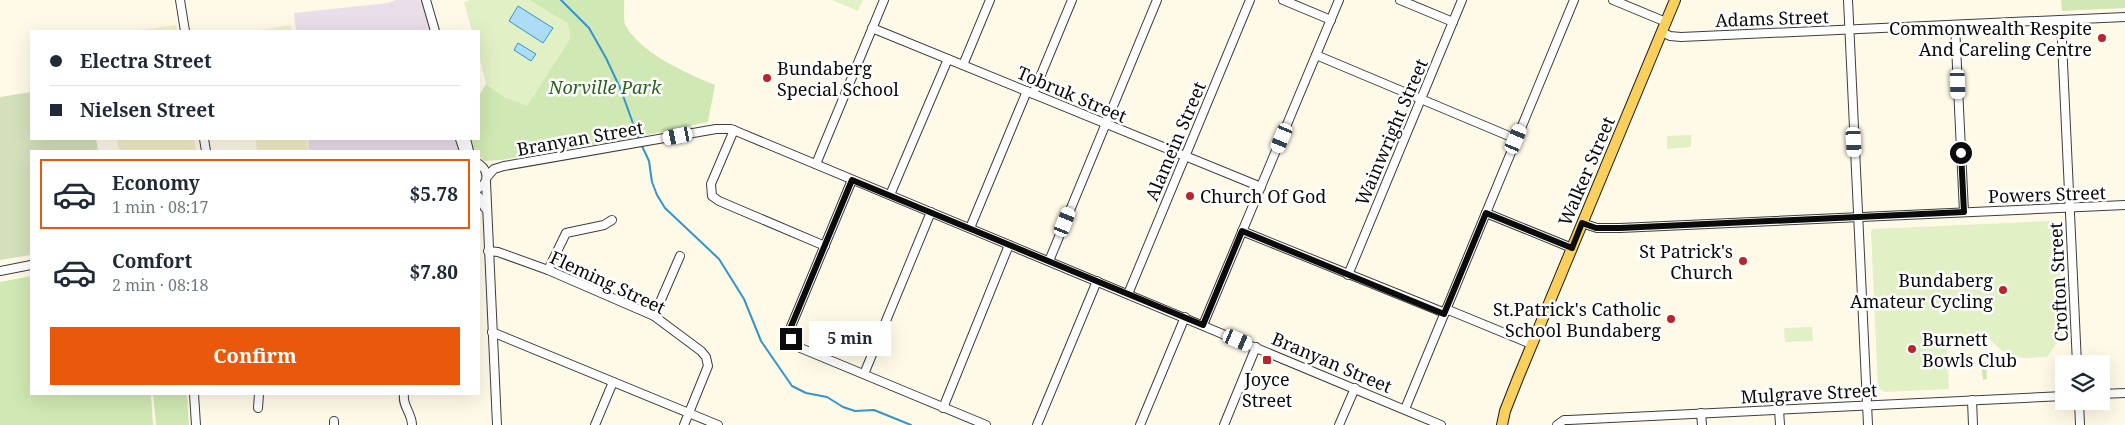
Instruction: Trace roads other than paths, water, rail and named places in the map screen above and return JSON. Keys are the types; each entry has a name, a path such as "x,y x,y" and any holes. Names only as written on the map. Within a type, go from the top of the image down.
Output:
{"main road":[{"name":"Walker Street","path":"1502,425 1505,411 1532,344 1675,0"},
{"name":"Walker Street","path":"1496,425 1505,411"}],"street":[{"path":"180,0 185,30"},
{"path":"426,0 435,30"},
{"path":"816,164 884,0"},
{"path":"963,65 990,0"},
{"path":"970,228 1072,0"},
{"path":"1049,261 1157,0"},
{"name":"Alamein Street","path":"1128,294 1250,0"},
{"path":"1283,0 1331,20"},
{"path":"1203,325 1339,0"},
{"path":"1400,0 1453,22"},
{"name":"Wainwright Street","path":"1348,275 1462,0"},
{"path":"1405,409 1574,0"},
{"path":"1613,0 1666,22"},
{"path":"1848,0 1868,425"},
{"name":"Adams Street","path":"1662,32 1675,37 2125,17"},
{"name":"Crofton Street","path":"2061,20 2077,355"},
{"path":"1955,25 1964,212"},
{"name":"Tobruk Street","path":"872,28 1261,187"},
{"path":"1316,55 1516,139"},
{"path":"890,195 948,59"},
{"name":"Branyan Street","path":"480,187 494,169 504,166 722,128 734,130 1442,425"},
{"path":"734,130 711,184 712,196 719,201 825,246"},
{"path":"480,164 485,170 486,179 486,215 497,425"},
{"name":"Branyan Street","path":"480,164 504,166"},
{"path":"852,180 790,329 791,339 798,347 986,425"},
{"path":"480,199 484,205 486,215"},
{"name":"Powers Street","path":"1582,223 1596,228 1612,228 2125,205"},
{"path":"864,374 931,212"},
{"path":"1486,213 1572,248"},
{"path":"548,270 566,233 604,226 612,220"},
{"path":"1242,231 1348,275 1532,344"},
{"path":"943,408 1009,245"},
{"name":"Fleming Street","path":"488,251 498,252 548,270 654,316 700,351 706,357 708,366 689,413"},
{"path":"654,316 680,256"},
{"path":"0,271 30,264"},
{"path":"1037,425 1097,281"},
{"path":"1140,425 1185,317"},
{"path":"492,332 718,425"},
{"path":"1227,424 1256,347"},
{"path":"595,425 613,382"},
{"path":"1339,425 1355,388"},
{"path":"2110,394 2125,393"},
{"path":"194,395 196,425"},
{"path":"258,408 259,395"},
{"path":"404,395 404,404 412,416 412,425"},
{"name":"Mulgrave Street","path":"1557,425 1564,420 2055,396"},
{"path":"1972,400 1973,425"},
{"path":"1779,409 1780,425"},
{"path":"2079,410 2080,425"},
{"path":"684,425 689,413"},
{"path":"1702,413 1702,425"}],"water":[{"path":"518,6 553,28 543,43 509,21"},
{"path":"518,43 536,54 531,61 514,50"}],"waterway":[{"path":"561,0 589,28 606,58 621,90 639,140"},
{"path":"641,144 649,161 652,182 665,208 719,259 744,299 761,341 792,386 806,393 827,397 843,407 855,411 874,410 911,425"}],"place":[{"name":"Commonwealth Respite And Careling Centre","path":"2102,38"},
{"name":"Bundaberg Special School","path":"767,78"},
{"name":"Church Of God","path":"1190,196"},
{"name":"St Patrick's Church","path":"1743,261"},
{"name":"Bundaberg Amateur Cycling","path":"2003,290"},
{"name":"St.Patrick's Catholic School Bundaberg","path":"1671,319"},
{"name":"Burnett Bowls Club","path":"1912,349"},
{"name":"Joyce Street","path":"1267,360"}],"park label":[{"name":"Norville Park","path":"605,87"}]}
